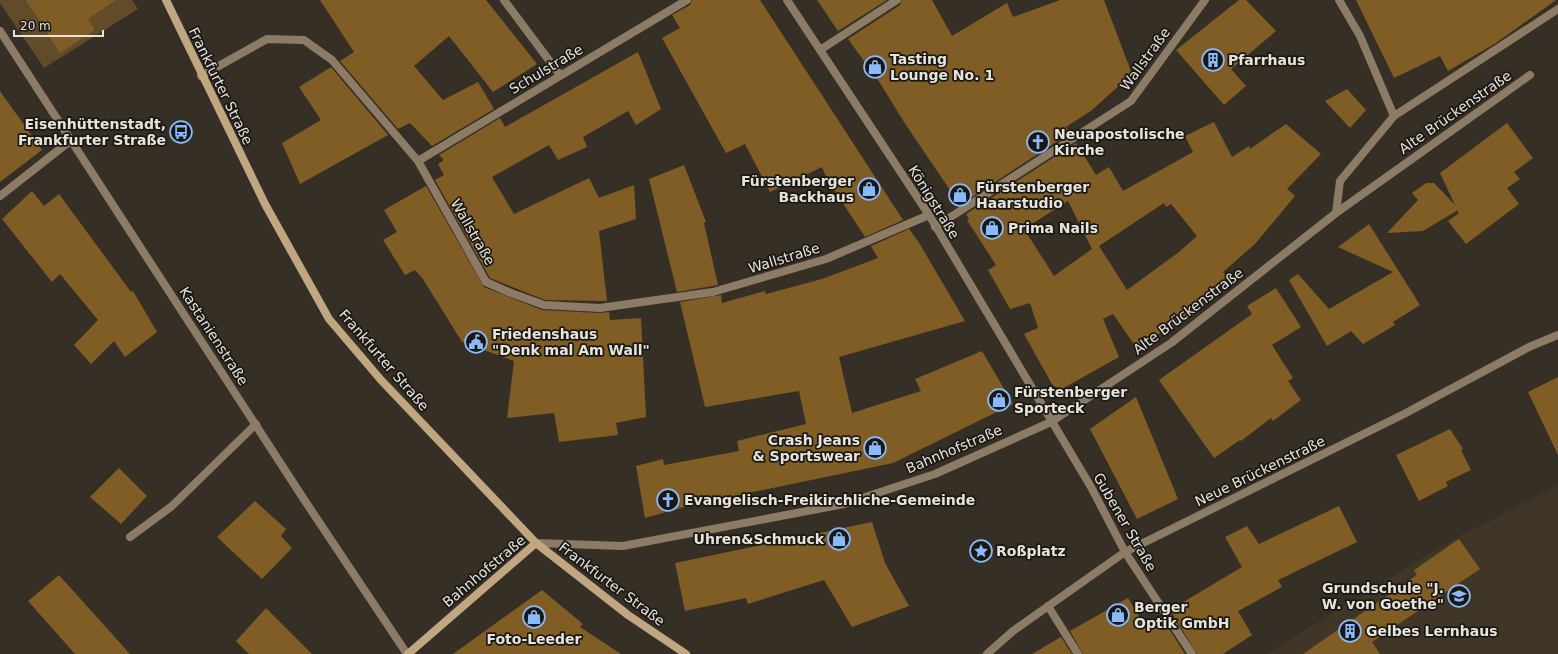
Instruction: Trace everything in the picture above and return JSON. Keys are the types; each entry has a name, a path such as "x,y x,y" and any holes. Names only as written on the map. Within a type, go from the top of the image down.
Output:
{"main road":[{"name":"Frankfurter Straße","path":"166,0 201,76 265,204 329,319 381,380 536,543 628,615 686,654"},
{"name":"Bahnhofstraße","path":"408,654 536,543"}],"street":[{"path":"504,0 560,75"},
{"name":"Schulstraße","path":"418,161 687,0"},
{"name":"Königstraße","path":"787,0 929,215 1051,422"},
{"path":"820,50 898,0"},
{"name":"Wallstraße","path":"935,227 1130,101 1204,0"},
{"path":"1339,0 1360,36 1394,116"},
{"name":"Alte Brückenstraße","path":"1336,213 1340,181 1394,116 1558,9"},
{"name":"Kastanienstraße","path":"0,31 70,141 408,654"},
{"name":"Wallstraße","path":"201,76 266,39 304,40 332,60 418,161 486,282 544,305 600,308 713,292 826,259 929,215"},
{"name":"Alte Brückenstraße","path":"1051,422 1171,343 1336,213 1530,75"},
{"path":"0,196 70,141"},
{"name":"Neue Brückenstraße","path":"987,654 1013,631 1125,552 1404,414 1529,347 1558,335"},
{"name":"Bahnhofstraße","path":"536,543 623,546 844,504 934,474 1051,422"},
{"name":"Gubener Straße","path":"1051,422 1091,487 1125,552 1192,654"},
{"path":"130,537 172,506 256,424"},
{"path":"1048,606 1078,654"}],"shaded area":[{"path":"0,0 132,0 138,9 44,68 0,3"},
{"name":"Grundschule \"J. W. von Goethe\"","path":"1558,485 1558,654 1266,654 1454,539"}],"building":[{"path":"26,0 116,0 88,19 95,30 60,53"},
{"path":"320,0 486,0 537,64 493,92 449,36 414,66 443,100 478,82 494,109 432,146 410,123 398,129 340,61 354,52"},
{"path":"692,0 760,0 903,220 865,237 827,179 822,167 770,192 745,144 726,153 662,38 680,28 672,15 690,5"},
{"path":"817,0 887,0 838,31"},
{"path":"902,0 932,0 952,36 1007,3 1013,17 1060,0 1104,0 1132,74 1092,110 1066,127 1070,133 960,205 904,122 880,83 848,39 900,5"},
{"name":"Pfarrhaus","path":"1239,0 1246,0 1276,31 1231,69 1246,86 1224,105 1176,50"},
{"path":"1356,0 1556,0 1496,43 1448,71 1440,56 1394,78"},
{"path":"638,52 661,109 636,125 628,111 583,137 587,147 558,160 549,145 492,177 514,214 589,178 599,198 634,185 636,219 599,231 607,301 545,300 490,278 435,180 444,175 438,164 444,160 439,155 500,118 505,127"},
{"path":"331,67 388,135 300,184 282,143 321,120 299,87"},
{"path":"1347,89 1366,110 1350,128 1325,101"},
{"path":"0,91 42,150 0,182"},
{"path":"1214,122 1232,157 1249,146 1250,149 1286,124 1321,154 1287,189 1295,196 1255,244 1223,272 1227,277 1196,313 1136,347 1113,314 1103,319 1119,357 1062,389 1053,386 1024,334 1038,328 1030,303 1010,309 988,270 996,265 967,220 969,219 966,214 1076,143 1096,175 1109,167 1123,191 1193,152 1185,136","holes":["1068,201 1092,249 1054,276 1024,229","1164,203 1166,207 1171,204 1197,236 1179,252 1127,290 1099,246"]},
{"path":"1507,123 1533,158 1514,172 1520,179 1507,188 1519,204 1466,244 1448,221 1458,214 1458,210 1423,231 1387,233 1418,200 1412,193 1426,183 1434,183 1455,205 1440,173"},
{"path":"684,165 706,222 704,223 718,285 677,292 649,179"},
{"path":"426,186 484,287 542,310 600,313 609,312 610,320 641,318 646,417 616,423 618,435 559,442 554,413 507,418 514,361 462,342 423,279 415,270 405,275 383,240 397,232 384,210"},
{"path":"32,191 44,206 59,194 131,292 133,291 157,332 125,357 114,341 91,364 74,345 98,320 60,274 52,282 2,219"},
{"path":"1369,224 1420,305 1393,322 1395,325 1363,344 1351,331 1327,346 1289,280 1298,274 1329,309 1393,272 1338,247"},
{"path":"909,229 918,241 965,321 839,357 852,413 921,391 915,379 982,351 1013,404 893,463 695,504 645,518 636,466 663,459 664,465 739,451 737,441 806,424 799,391 705,407 680,302 721,295 722,303 765,291 766,294 822,279 878,258 871,246"},
{"path":"1276,288 1301,327 1272,345 1293,378 1288,381 1301,400 1273,421 1271,418 1241,441 1240,440 1214,458 1159,380 1252,314 1247,306"},
{"path":"1558,377 1558,455 1528,392"},
{"path":"1136,397 1178,499 1137,519 1090,429"},
{"path":"1450,429 1463,449 1461,450 1471,470 1446,482 1448,486 1419,501 1396,455"},
{"path":"119,468 147,496 121,524 90,497"},
{"path":"255,501 286,529 281,536 292,548 262,579 217,537"},
{"path":"1339,506 1357,542 1278,580 1282,587 1238,611 1252,635 1223,654 1197,654 1170,610 1242,567 1225,537 1247,526 1259,544"},
{"path":"872,522 885,563 909,606 852,627 824,580 748,604 746,598 685,611 675,563"},
{"path":"1459,539 1480,569 1372,642 1380,654 1303,654 1417,575 1414,570"},
{"path":"59,575 130,654 75,654 28,601"},
{"path":"542,590 583,624 580,627 621,654 453,654"},
{"path":"1128,598 1145,626 1161,616 1185,654 1083,654 1070,631"},
{"path":"266,608 312,654 249,654 236,641"},
{"path":"1061,637 1072,654 1032,654"}],"place":[{"name":"Pfarrhaus","path":"1213,60"},
{"name":"Tasting Lounge No. 1","path":"875,67"},
{"name":"Eisenhüttenstadt, Frankfurter Straße","path":"181,132"},
{"name":"Neuapostolische Kirche","path":"1038,142"},
{"name":"Fürstenberger Backhaus","path":"869,189"},
{"name":"Fürstenberger Haarstudio","path":"960,195"},
{"name":"Prima Nails","path":"992,228"},
{"name":"Friedenshaus \"Denk mal Am Wall\"","path":"476,342"},
{"name":"Fürstenberger Sporteck","path":"999,400"},
{"name":"Crash Jeans & Sportswear","path":"875,448"},
{"name":"Evangelisch-Freikirchliche-Gemeinde","path":"668,500"},
{"name":"Uhren&Schmuck","path":"839,539"},
{"name":"Roßplatz","path":"981,551"},
{"name":"Grundschule \"J. W. von Goethe\"","path":"1459,596"},
{"name":"Berger Optik GmbH","path":"1118,615"},
{"name":"Foto-Leeder","path":"534,617"},
{"name":"Gelbes Lernhaus","path":"1350,631"}]}
